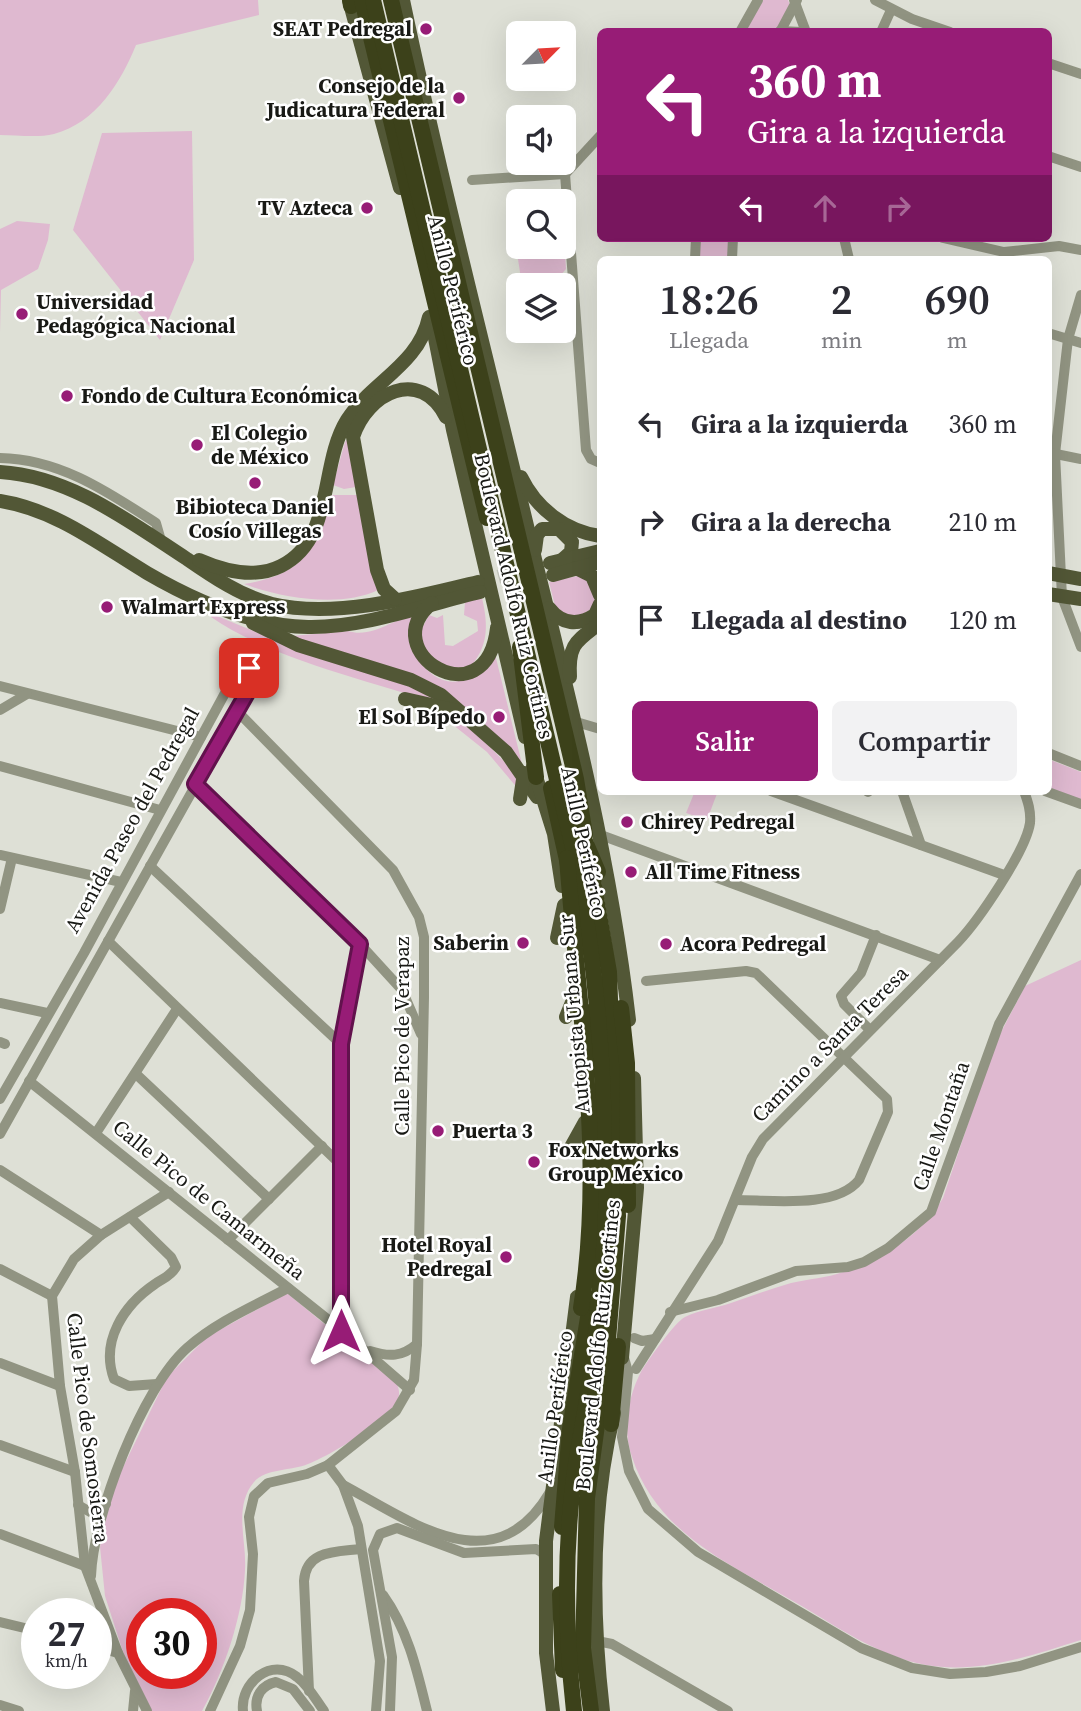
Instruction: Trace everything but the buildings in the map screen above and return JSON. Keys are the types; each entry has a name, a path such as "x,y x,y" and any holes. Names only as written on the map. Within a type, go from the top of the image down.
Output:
{"highway":[{"name":"Autopista Urbana Sur","path":"373,0 570,814"},
{"name":"Autopista Urbana Sur","path":"381,0 570,814 604,977 612,1121 612,1224 596,1394 580,1500 576,1571 577,1646 589,1710"},
{"name":"Anillo Periférico","path":"353,1 520,647 581,928 588,991 596,1143 593,1281 570,1429 563,1502 559,1634 567,1711"},
{"name":"Anillo Periférico","path":"398,6 430,168 576,779 609,972 618,1216 607,1352 587,1499 583,1648 589,1710"},
{"path":"430,168 450,206"},
{"path":"481,343 482,393"},
{"path":"437,344 457,395"},
{"path":"520,647 530,776"},
{"path":"570,814 589,1087 591,1218 581,1308 572,1346"},
{"path":"570,814 598,872 607,915 627,1063 630,1157 625,1265 611,1424"},
{"path":"586,1170 593,1281"}],"main road":[{"name":"Boulevard Adolfo Ruiz Cortines","path":"353,1 430,312 453,430 528,747 530,776 554,834 564,905 586,1170 572,1346 551,1492 545,1562 546,1653 553,1711"},
{"name":"Boulevard Adolfo Ruiz Cortines","path":"398,6 450,206 570,703 616,917 634,1076 637,1188 623,1354 605,1469 596,1570 597,1641 589,1710"},
{"path":"165,545 209,565 255,574 273,570 299,555 316,527 338,439 345,423 354,410 409,358 427,330 430,312"},
{"path":"395,599 384,589 377,570 353,437 356,429 379,400 400,390 415,389 436,401 453,430"},
{"path":"512,458 525,486 544,510 577,530 597,535"},
{"path":"0,472 54,483 85,496 218,580 271,604 312,610 479,587 433,603 360,621 309,627 268,622 205,603 167,585 61,520 37,509 0,501"},
{"path":"535,558 537,536 550,526 563,531 570,538 571,552 555,566"},
{"path":"555,566 597,552"},
{"path":"576,568 597,563"},
{"path":"555,566 576,568 590,574 597,589"},
{"path":"1054,574 1081,579"},
{"path":"205,603 216,597 218,580"},
{"path":"1055,596 1081,600"},
{"path":"433,603 419,620 417,643 428,662 447,673 467,673 484,663 494,644 497,620"},
{"path":"548,607 562,620 576,623 595,615 597,611"},
{"path":"241,614 259,628 298,646 411,680 441,695 530,776 520,799"},
{"path":"570,703 571,653 579,637 597,628"},
{"path":"405,699 462,712"},
{"path":"557,938 564,905"},
{"path":"566,1017 573,1000"},
{"path":"570,1149 584,1122"}],"street":[{"path":"742,28 758,0"},
{"path":"875,0 891,10 939,28"},
{"path":"782,28 796,1"},
{"path":"796,1 805,28"},
{"path":"883,28 891,10"},
{"path":"1052,65 1081,74"},
{"path":"576,162 597,139"},
{"path":"1052,157 1081,167"},
{"path":"472,180 550,175"},
{"path":"565,175 586,450 591,459 597,462"},
{"path":"959,242 1004,253 1059,246 1081,250"},
{"path":"1052,446 1068,339 1081,295"},
{"path":"1052,334 1081,343"},
{"path":"1052,453 1081,459"},
{"path":"0,458 41,464 74,474 106,490 156,523 165,545"},
{"path":"1052,493 1055,596 1081,647"},
{"name":"Avenida Paseo del Pedregal","path":"0,1099 47,1013 73,972 237,671 247,667 254,672 254,681 0,1134"},
{"path":"0,685 201,737"},
{"path":"0,710 27,694"},
{"name":"Calle Pico de Verapaz","path":"236,710 393,870 419,917 424,937 424,998 417,1344 410,1390"},
{"path":"573,721 597,728"},
{"path":"1052,755 1081,766"},
{"path":"0,766 160,810"},
{"path":"195,784 360,944 402,990 423,1037"},
{"path":"1052,794 1081,804"},
{"path":"782,795 1004,875"},
{"path":"903,795 920,845"},
{"name":"Camino a Santa Teresa","path":"636,1370 670,1312 718,1241 752,1157 763,1139 975,923 1025,840 1030,810 1025,795"},
{"path":"1030,810 1034,795"},
{"path":"149,830 155,839 164,839"},
{"path":"598,834 940,960"},
{"path":"143,843 153,843 158,851"},
{"path":"0,909 6,856 121,882"},
{"path":"150,866 341,1044"},
{"name":"Calle Montaña","path":"670,1312 718,1300 796,1271 848,1267 863,1262 888,1248 931,1212 990,1043 1013,995 1081,874"},
{"path":"870,1030 844,1004 841,996 861,973 876,935"},
{"path":"108,942 340,1164"},
{"path":"341,1331 341,1044 360,944"},
{"path":"646,981 752,971 883,1093 888,1104 859,1180 852,1189 832,1198 736,1200"},
{"path":"73,972 75,980 86,981"},
{"path":"62,991 73,988 76,998"},
{"path":"402,990 424,998"},
{"path":"0,1003 47,1013"},
{"path":"96,1133 177,1009"},
{"path":"136,1074 270,1199"},
{"name":"Calle Pico de Camarmeña","path":"29,1081 364,1349 410,1390"},
{"path":"228,1240 322,1146"},
{"path":"0,1170 101,1235"},
{"name":"Calle Pico de Somosierra","path":"126,1670 85,1566 75,1472 60,1386 52,1296 74,1259 101,1235 169,1192"},
{"path":"130,1217 171,1257 176,1267 170,1276 157,1282 134,1300 116,1324 109,1367 114,1379 128,1386 157,1384"},
{"path":"0,1269 52,1296"},
{"path":"92,1586 92,1562 109,1492 157,1384 180,1354 205,1333 288,1288"},
{"path":"634,1338 642,1341 655,1339"},
{"name":"Calle Pico de Camarmeña","path":"364,1349 391,1357 417,1344"},
{"path":"623,1354 628,1372 622,1437 629,1471 648,1509 688,1546 849,1641 887,1660 925,1671 968,1674 1020,1666 1081,1647"},
{"path":"0,1363 60,1386"},
{"path":"210,1711 240,1646 250,1610 254,1567 248,1517 252,1501 268,1483 307,1475 328,1465 396,1411 410,1390"},
{"path":"0,1445 75,1472"},
{"path":"605,1469 617,1462 629,1471"},
{"path":"328,1465 343,1485 358,1526 380,1661 376,1711"},
{"path":"343,1485 455,1541 484,1541 524,1526 537,1515 551,1492"},
{"path":"78,1505 92,1513 106,1504"},
{"path":"414,1536 421,1526"},
{"path":"390,1711 392,1657 373,1554 375,1541 383,1531 393,1528 464,1553 536,1549 544,1553 545,1562"},
{"path":"0,1534 85,1566"},
{"path":"309,1691 304,1581 306,1567 318,1555 360,1549"},
{"path":"381,1592 395,1612 413,1652 427,1711"},
{"path":"0,1622 21,1627"},
{"path":"597,1641 612,1644 728,1711"},
{"path":"112,1651 118,1653"},
{"path":"243,1711 245,1692 252,1680 263,1672 286,1671 297,1676 324,1711"},
{"path":"257,1711 257,1699 261,1690 276,1682 293,1689 310,1711"},
{"path":"133,1711 134,1689"},
{"name":"Calle Pico de Somosierra","path":"135,1689 147,1711"},
{"path":"1,1706 19,1711"}],"shaded area":[{"path":"0,0 258,0 259,15 136,45 115,87 82,121 54,134 0,135"},
{"path":"763,0 788,0 790,5 778,28 747,28"},
{"path":"192,131 194,260 160,340 73,230 102,133"},
{"path":"17,221 50,224 48,240 38,269 1,290 0,333 0,229"},
{"path":"699,242 730,242 729,256 698,256"},
{"path":"518,259 565,259 566,269 562,273 520,273"},
{"path":"349,437 356,487 344,489 333,485 345,442"},
{"path":"332,495 357,495 378,590 347,599 329,600 293,597 244,584 280,574 305,556 321,530"},
{"path":"582,575 587,578 596,594 593,608 576,618 556,610 549,582"},
{"path":"482,598 486,634 477,658 471,666 446,670 422,650 421,630 429,615 437,618 443,615 445,645 453,646 478,631 477,621 464,615 465,602"},
{"path":"212,614 290,646 410,685 450,707 264,646 211,617"},
{"path":"418,614 415,655 435,676 455,682 466,679 495,654 522,764 461,705 292,636 366,632"},
{"path":"432,708 458,714 522,780 519,790 487,752"},
{"path":"1052,761 1081,772 1081,800 1052,789"},
{"path":"693,795 716,795 707,820 686,813"},
{"path":"1081,960 1081,1640 985,1665 946,1667 908,1661 857,1639 720,1559 677,1526 643,1483 632,1457 627,1435 630,1402 642,1370 669,1333 685,1317 791,1283 831,1276 858,1267 887,1253 913,1234 943,1198 995,1044 1025,986"},
{"path":"287,1293 397,1384 399,1390 398,1399 383,1417 344,1445 308,1464 265,1474 254,1482 244,1502 242,1513 245,1570 241,1606 217,1681 217,1598 126,1598 126,1658 112,1618 112,1598 105,1596 100,1547 111,1492 167,1377 207,1337"},
{"path":"141,1689 213,1689 202,1711 152,1711"}],"tunnel":[{"path":"478,582 535,567"}],"place":[{"name":"SEAT Pedregal","path":"426,29"},
{"name":"Consejo de la Judicatura Federal","path":"459,98"},
{"name":"TV Azteca","path":"367,208"},
{"name":"Universidad Pedagógica Nacional","path":"22,314"},
{"name":"Fondo de Cultura Económica","path":"67,396"},
{"name":"El Colegio de México","path":"197,445"},
{"name":"Bibioteca Daniel Cosío Villegas","path":"255,483"},
{"name":"Walmart Express","path":"107,607"},
{"name":"El Sol Bípedo","path":"499,717"},
{"name":"Chirey Pedregal","path":"627,822"},
{"name":"All Time Fitness","path":"631,872"},
{"name":"Saberin","path":"523,943"},
{"name":"Acora Pedregal","path":"666,944"},
{"name":"Puerta 3","path":"438,1131"},
{"name":"Fox Networks Group México","path":"534,1162"},
{"name":"Hotel Royal Pedregal","path":"506,1257"}],"route":[{"path":"249,668 254,672 254,681 195,784 360,944 354,963 341,1044 341,1331"}]}
